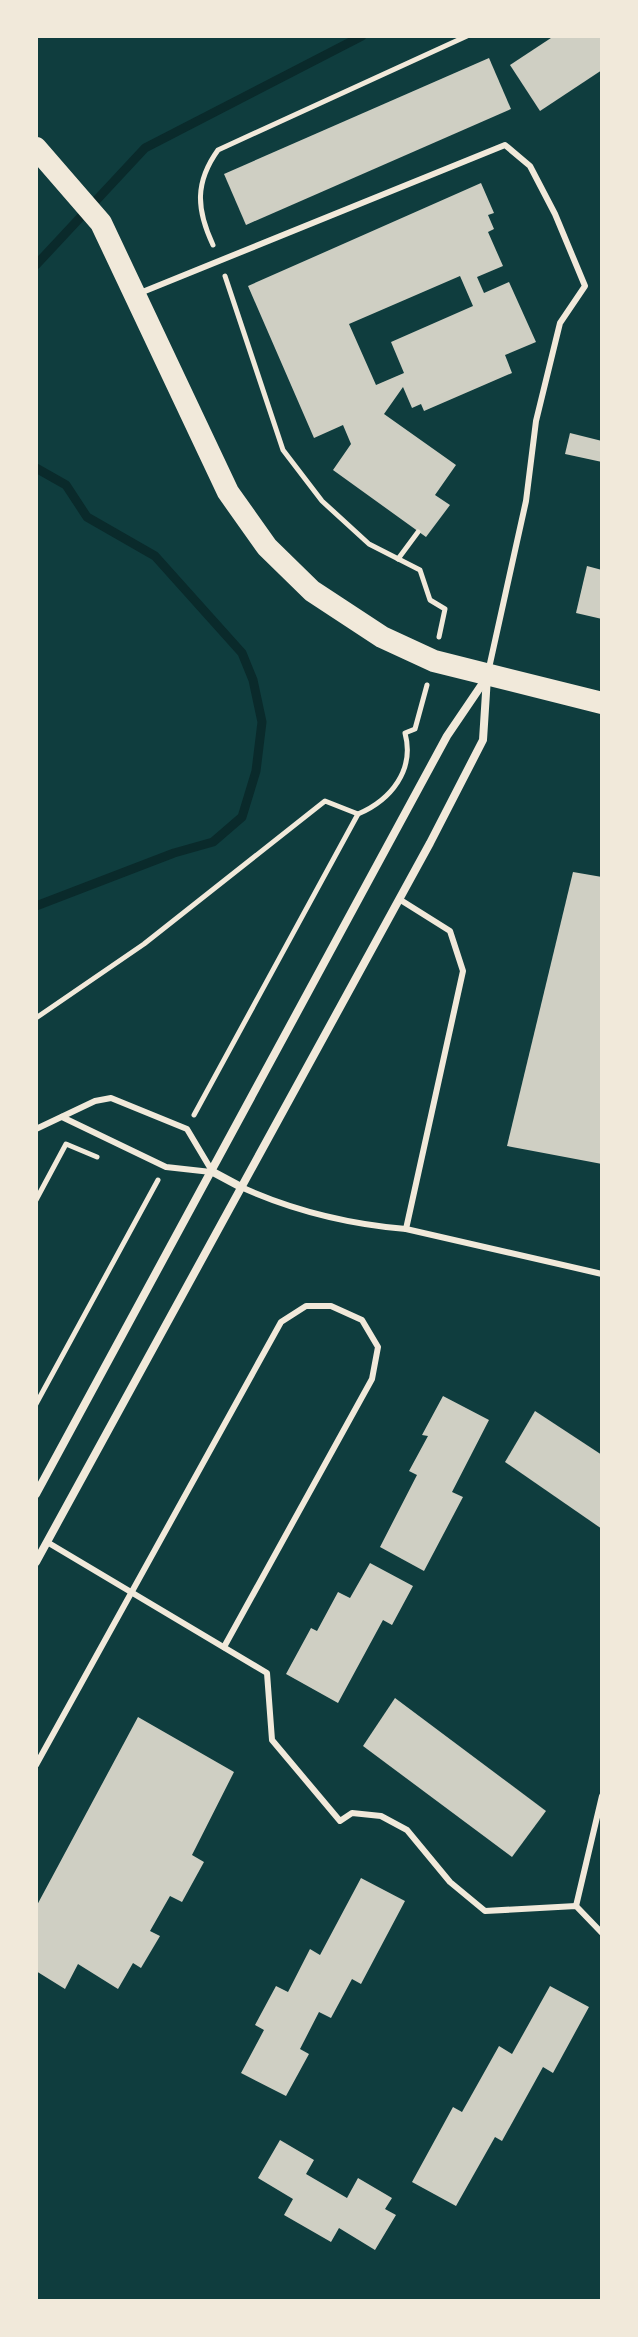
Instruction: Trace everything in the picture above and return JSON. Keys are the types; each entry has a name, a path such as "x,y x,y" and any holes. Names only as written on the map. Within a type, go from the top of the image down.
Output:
{"highway":[{"path":"36,148 101,223 228,492 267,547 312,591 382,637 434,661 602,703"},
{"path":"36,169 74,192"}],"street":[{"path":"36,1562 483,740 487,676"},
{"path":"36,1494 447,736 487,676"},
{"path":"213,1172 241,1187"}],"lane":[{"path":"136,295 505,145 530,166 555,214 585,286 560,323 536,421 526,501 487,676"},
{"path":"399,899 450,931 463,971 406,1229"},
{"path":"36,1129 95,1101 111,1098 187,1129 213,1172"},
{"path":"62,1117 166,1167 213,1172"},
{"path":"241,1187 322,1217 406,1229 602,1274"},
{"path":"36,1765 281,1322 306,1306 331,1306 362,1320 378,1347 372,1379 224,1647"},
{"path":"47,1542 267,1673 272,1740 340,1821 352,1813 381,1816 407,1830 450,1882 485,1911 576,1906 602,1933"},
{"path":"576,1906 602,1796"}],"path":[{"path":"187,1129 358,814 379,805 403,771 409,749 405,733 415,729 445,609 430,600 420,570 369,544 322,501 283,450 220,260 203,224 200,185 205,169 218,150 467,36"},
{"path":"398,559 418,532"},
{"path":"36,1018 144,944 325,801 358,814"},
{"path":"36,1200 66,1144 105,1161"},
{"path":"36,1404 166,1167"},
{"path":"144,1178 156,1183"}],"building":[{"path":"554,36 602,36 602,70 540,111 510,65"},
{"path":"489,58 511,109 246,225 224,174"},
{"path":"481,183 494,213 488,215 494,229 488,232 503,266 477,277 484,293 509,282 536,342 505,355 512,373 424,411 421,404 412,408 403,387 384,414 456,465 435,495 450,505 426,537 333,470 351,444 343,425 314,438 248,286","holes":["460,276 473,306 391,342 404,373 376,385 349,324"]},
{"path":"570,433 602,441 602,462 565,454"},
{"path":"587,566 602,570 602,619 576,613"},
{"path":"573,872 602,877 602,1164 507,1146"},
{"path":"443,1396 489,1420 452,1492 463,1497 424,1571 380,1547 417,1475 409,1471 428,1436 422,1435"},
{"path":"535,1411 602,1455 602,1529 505,1462"},
{"path":"370,1563 413,1586 392,1625 383,1620 338,1703 286,1674 311,1628 317,1631 338,1592 350,1598"},
{"path":"395,1698 546,1811 512,1857 363,1746"},
{"path":"138,1717 234,1772 192,1855 204,1862 182,1902 170,1896 150,1931 160,1936 141,1968 133,1963 118,1989 78,1964 65,1989 36,1971 36,1907"},
{"path":"361,1878 405,1901 361,1984 352,1979 331,2018 319,2012 300,2049 309,2054 286,2096 241,2073 264,2030 255,2025 276,1986 288,1992 310,1949 320,1955"},
{"path":"550,1986 589,2007 553,2073 543,2067 502,2141 495,2137 456,2206 412,2182 453,2107 462,2112 499,2046 512,2054"},
{"path":"280,2140 314,2160 306,2174 347,2198 358,2178 392,2198 385,2209 396,2215 375,2250 339,2228 331,2242 284,2215 293,2199 258,2178"}],"waterway":[{"path":"36,265 145,148 362,36"},
{"path":"36,468 66,485 87,517 155,556 242,653 253,680 262,722 256,771 242,817 213,842 174,853 36,906"}]}
